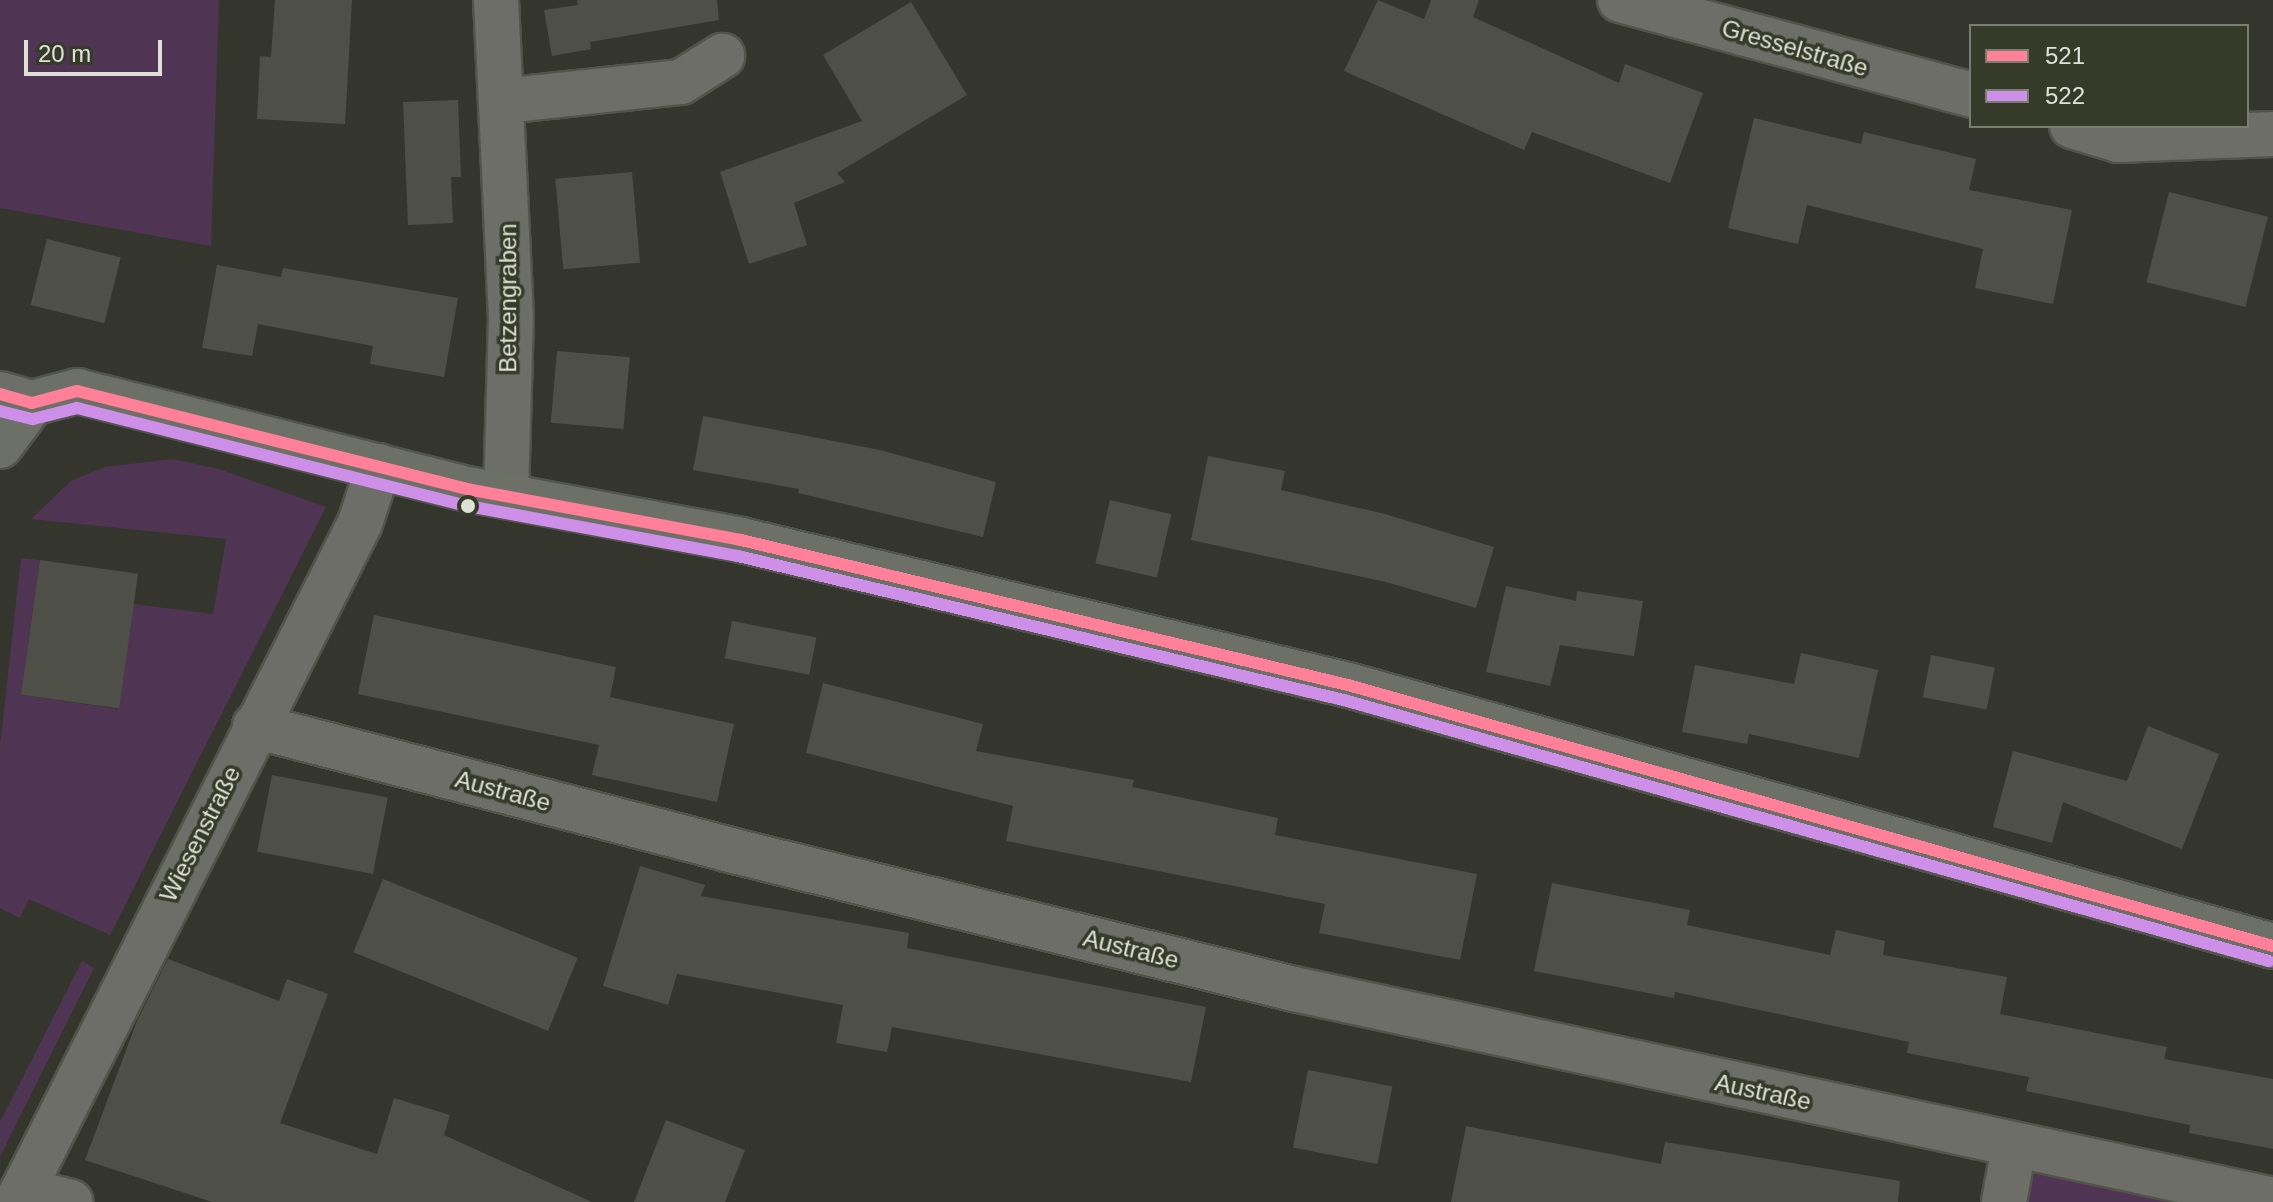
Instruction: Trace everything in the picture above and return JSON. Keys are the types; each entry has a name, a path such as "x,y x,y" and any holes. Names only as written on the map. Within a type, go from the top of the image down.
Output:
{"street":[{"name":"Betzengraben","path":"496,0 511,317 506,495"},
{"name":"Gresselstraße","path":"1620,0 1969,94"},
{"path":"503,101 681,82 722,56"},
{"path":"2079,128 2118,140 2273,134"},
{"path":"0,446 16,398 77,391 379,466 506,495 741,540 1348,685 2273,946"},
{"name":"Wiesenstraße","path":"20,1196 360,523 379,466"},
{"name":"Austraße","path":"255,726 726,849 1294,989 2014,1147 2273,1200"},
{"path":"2004,1202 2014,1147"},
{"path":"20,1196 71,1202"}],"shaded area":[{"path":"0,0 219,0 211,246 0,208"},
{"path":"173,459 219,469 326,507 110,935 29,899 20,918 0,908 0,746 21,558 40,560 21,695 118,709 133,604 213,614 226,539 31,519 71,481 105,467"},
{"path":"82,961 94,968 0,1157 0,1122"},
{"path":"2030,1165 2224,1202 2023,1202"}],"building":[{"path":"275,0 352,0 345,124 257,119 260,56 271,57"},
{"path":"577,0 717,0 719,20 590,42 591,49 552,56 544,10 578,5"},
{"path":"1378,0 1424,19 1431,0 1479,0 1473,17 1619,83 1625,64 1703,93 1670,183 1532,132 1524,150 1344,71"},
{"path":"911,2 967,95 837,173 845,182 794,203 807,245 749,264 720,172 862,121 823,55"},
{"path":"458,100 461,177 451,177 453,223 408,225 403,102"},
{"path":"1754,118 1861,144 1864,132 1976,159 1969,190 2072,210 2053,304 1975,288 1983,249 1807,205 1798,244 1728,228"},
{"path":"632,172 640,263 563,269 555,179"},
{"path":"2169,192 2268,217 2245,307 2147,282"},
{"path":"47,239 121,257 104,323 31,305"},
{"path":"217,265 281,277 283,268 458,298 444,377 370,364 373,346 258,324 252,356 202,348"},
{"path":"557,351 630,357 623,429 551,423"},
{"path":"703,416 880,450 996,482 983,537 798,493 799,489 693,470"},
{"path":"1208,456 1285,471 1281,490 1385,514 1494,547 1476,608 1386,582 1191,540"},
{"path":"1110,500 1171,514 1157,578 1095,563"},
{"path":"40,560 138,574 119,708 21,695"},
{"path":"1506,586 1576,601 1577,591 1643,601 1634,656 1560,645 1550,686 1486,672"},
{"path":"374,615 616,667 610,697 734,724 717,802 592,775 599,745 358,694"},
{"path":"732,621 816,637 809,675 725,658"},
{"path":"1801,653 1878,670 1859,758 1749,734 1747,744 1682,732 1695,665 1794,684"},
{"path":"1931,655 1995,667 1987,710 1923,697"},
{"path":"823,683 983,724 976,751 1134,780 1132,787 1278,818 1275,835 1477,874 1460,960 1319,933 1325,904 1006,841 1013,806 806,753"},
{"path":"2148,726 2219,754 2182,849 2063,802 2052,843 1993,827 2013,751 2127,781"},
{"path":"272,775 388,798 373,874 257,852"},
{"path":"640,866 705,885 701,896 909,933 907,948 1206,1007 1191,1082 892,1027 887,1052 836,1043 843,1005 677,974 668,1005 603,986"},
{"path":"383,879 578,958 548,1031 353,952"},
{"path":"1552,883 1690,910 1687,925 1830,955 1836,930 1885,941 1883,955 2007,977 2000,1014 2167,1047 2164,1059 2273,1079 2273,1149 2189,1133 2190,1125 2026,1091 2029,1077 1907,1053 1909,1042 1675,992 1674,998 1534,971"},
{"path":"168,959 279,1001 287,979 328,994 280,1123 377,1154 394,1098 450,1115 444,1135 592,1202 212,1202 85,1160 137,1021"},
{"path":"1308,1070 1392,1086 1377,1164 1293,1148"},
{"path":"666,1120 745,1150 725,1202 634,1202"},
{"path":"1466,1126 1661,1164 1665,1142 1900,1181 1898,1202 1451,1202"}],"transit line":[{"name":"521","path":"0,394 32,403 77,391 472,490 741,540 1348,685 2273,946"},
{"name":"522","path":"0,411 33,419 77,408 468,506 738,556 1344,700 2269,961"}]}
